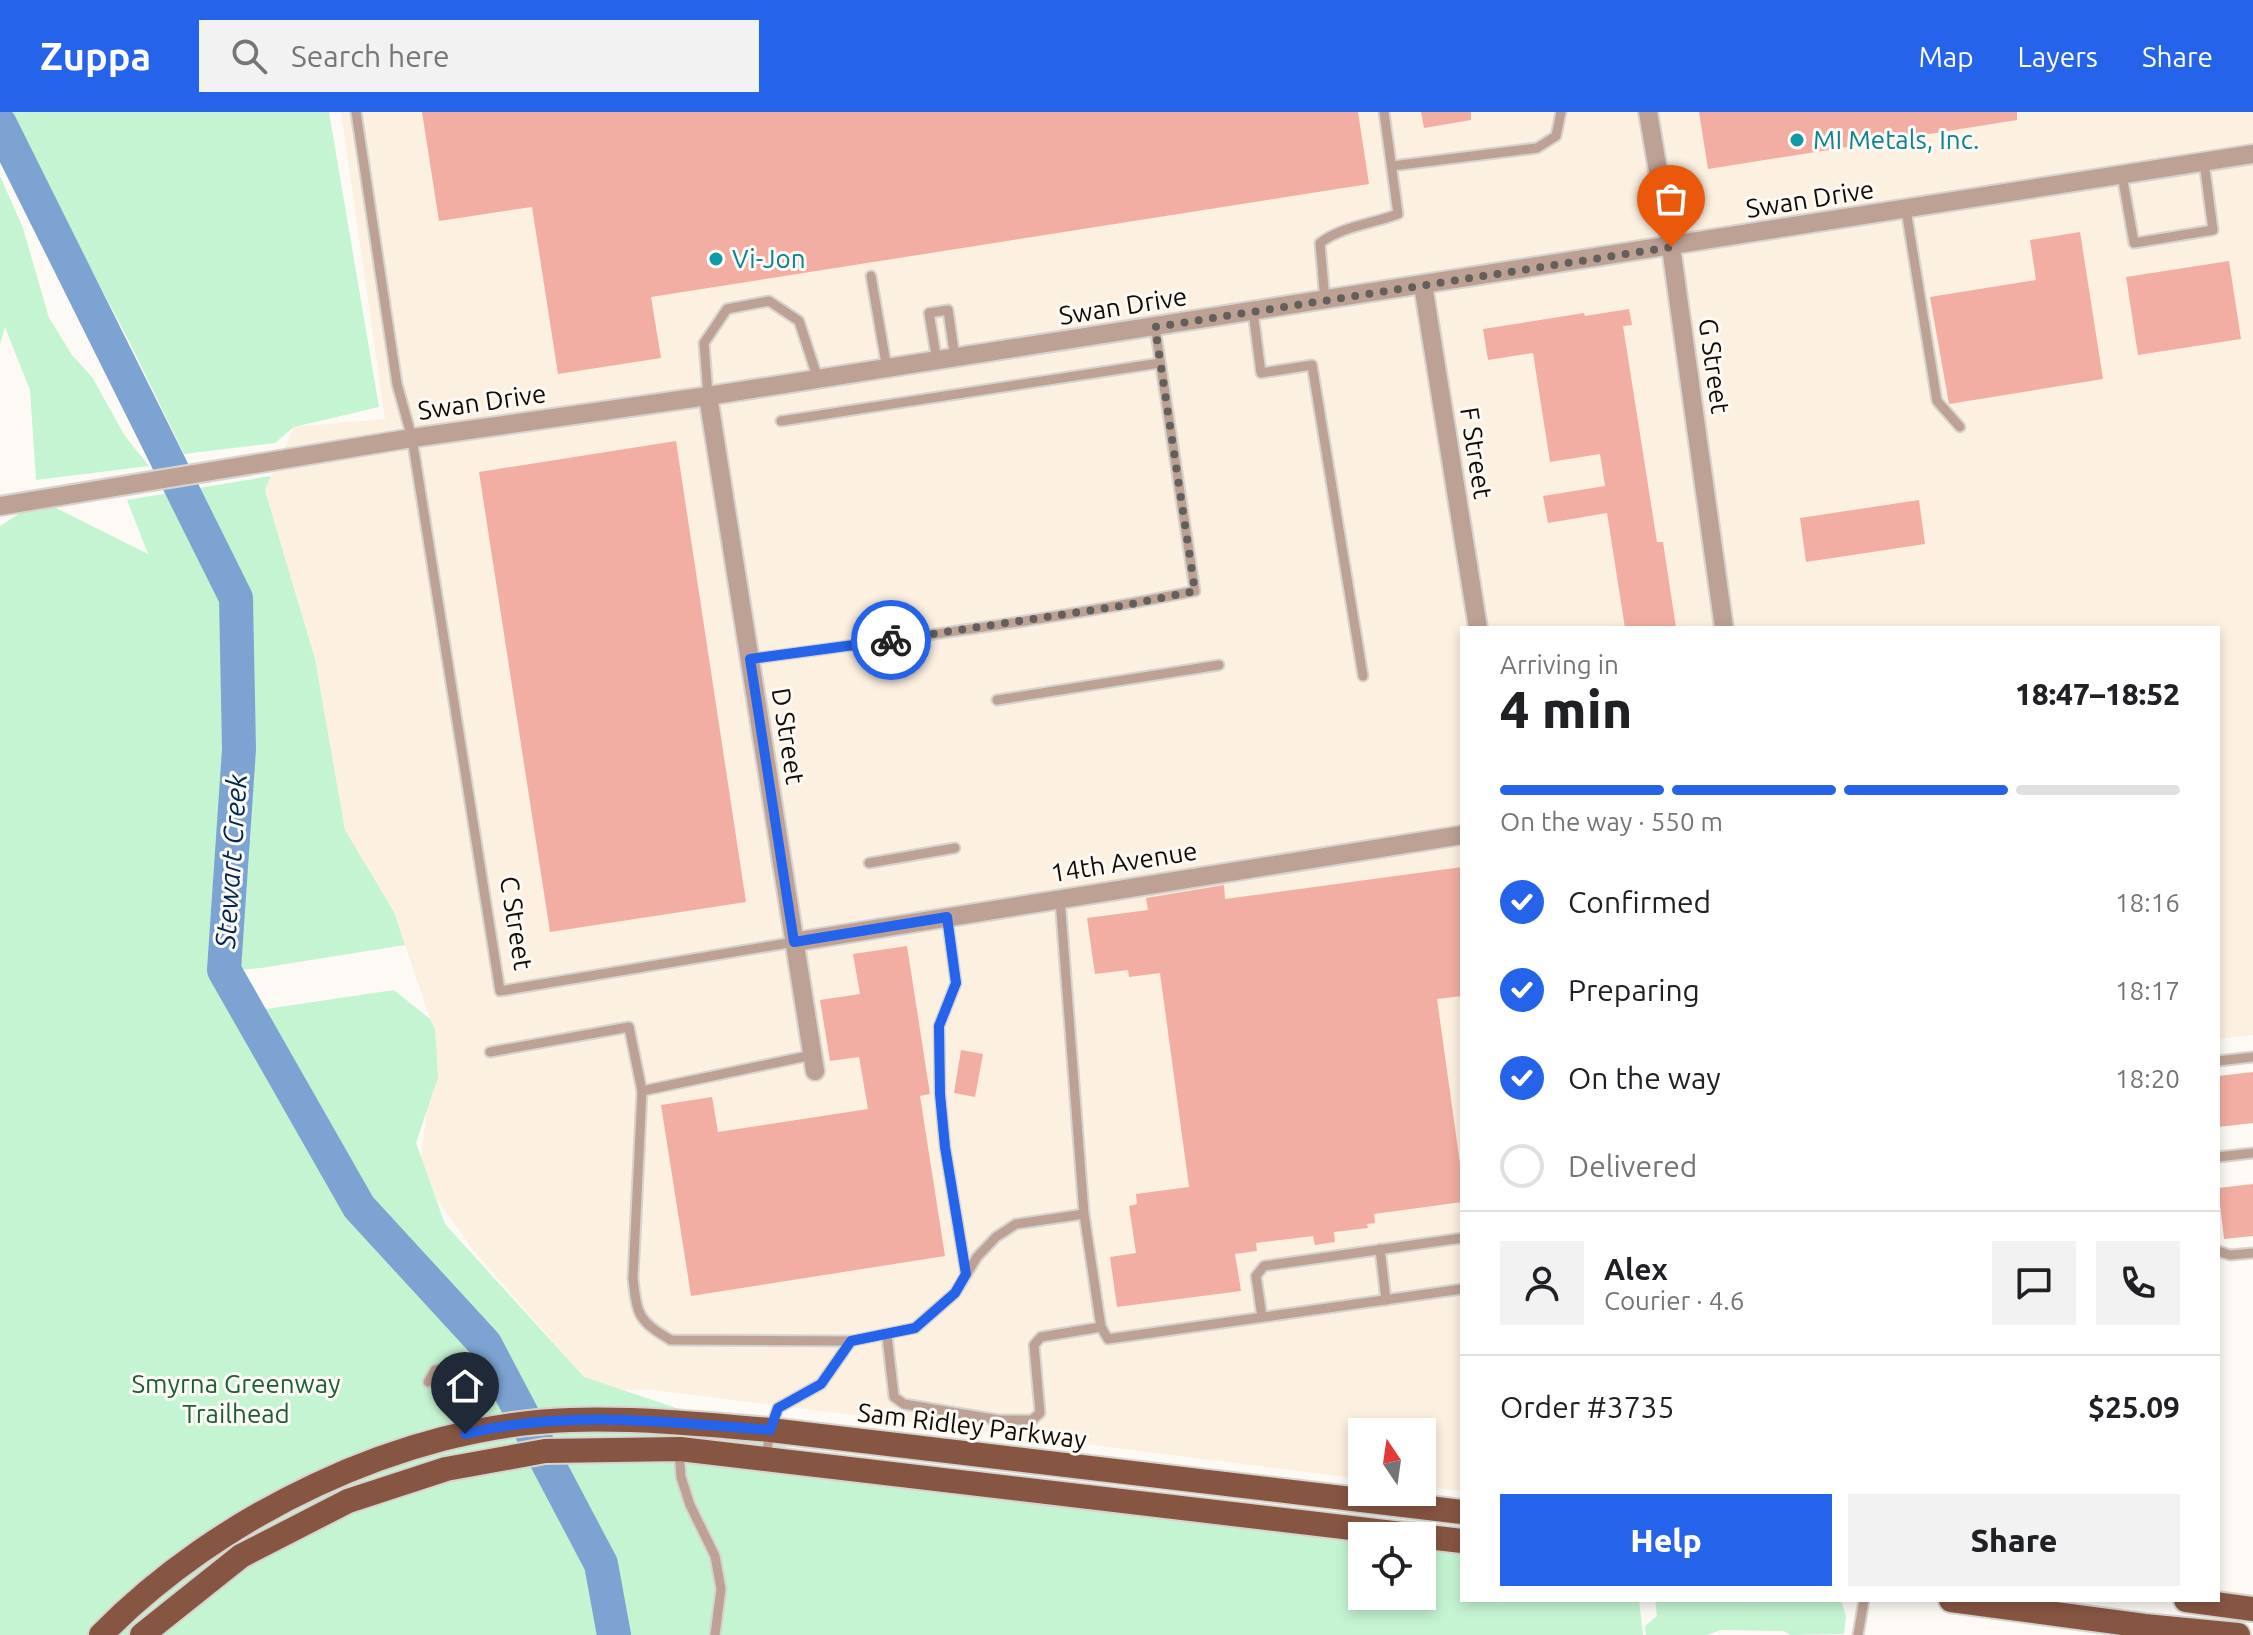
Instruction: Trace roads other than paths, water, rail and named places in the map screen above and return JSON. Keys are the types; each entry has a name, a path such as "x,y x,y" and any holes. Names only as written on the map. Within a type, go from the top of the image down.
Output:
{"main road":[{"name":"Sam Ridley Parkway","path":"101,1635 212,1543 303,1490 398,1451 500,1427 568,1420 657,1420 770,1430 1460,1512"},
{"path":"142,1635 241,1556 348,1501 446,1469 545,1451 679,1449 1460,1541"},
{"path":"1964,1602 2145,1631 2238,1635"},
{"path":"2201,1602 2253,1609"}],"street":[{"name":"G Street","path":"1648,112 1671,247 1724,626"},
{"name":"Swan Drive","path":"0,506 412,438 946,360 2253,154"},
{"name":"F Street","path":"1423,285 1478,626"},
{"name":"D Street","path":"708,396 794,942"},
{"path":"0,522 40,500"},
{"name":"14th Avenue","path":"794,942 1460,835"},
{"path":"794,942 813,1063"}],"lane":[{"path":"356,112 397,384 412,438"},
{"path":"1325,301 1320,243 1334,233 1398,214 1384,112"},
{"path":"1392,166 1537,148 1556,136 1561,112"},
{"path":"2122,175 2134,243 2213,230 2204,162"},
{"path":"1906,210 1937,401 1960,427"},
{"path":"871,276 887,369"},
{"path":"708,396 704,343 727,309 769,301 799,321 818,379"},
{"path":"948,310 946,360 929,313 948,310"},
{"path":"1253,312 1261,373 1312,365 1363,676"},
{"path":"750,659 964,630 1127,605 1195,591 1155,327"},
{"path":"781,421 1160,363"},
{"name":"C Street","path":"412,438 500,991 794,942"},
{"path":"997,700 1219,665"},
{"path":"869,863 955,848"},
{"path":"1060,899 1084,1214 1101,1327 1108,1339 1460,1289"},
{"path":"947,917 956,983 939,1026 940,1094 945,1147 966,1274"},
{"path":"490,1052 629,1027 642,1091 633,1278 636,1306 647,1326 671,1340 851,1341 915,1328 955,1293 977,1257 996,1237 1016,1224 1084,1214"},
{"path":"2220,1061 2253,1057"},
{"path":"642,1091 813,1063"},
{"path":"2220,1157 2253,1153"},
{"path":"1262,1317 1256,1276 1264,1266 1460,1238"},
{"path":"1380,1249 1386,1300"},
{"path":"2220,1252 2230,1255 2253,1253"},
{"path":"887,1336 894,1397 904,1404 999,1420 1032,1420 1040,1413 1034,1345 1041,1337 1101,1327"},
{"path":"766,1459 770,1430 778,1408 821,1384 851,1341"},
{"path":"428,1382 435,1370 470,1363"},
{"path":"679,1449 681,1477 690,1505 715,1556 721,1589 715,1635"},
{"path":"1858,1635 1864,1602"}],"waterway":[{"name":"Stewart Creek","path":"0,124 236,598 239,749 224,970 359,1207 485,1344 601,1564 614,1635"}],"place":[{"name":"MI Metals, Inc.","path":"1797,140"},
{"name":"Vi-Jon","path":"716,259"}],"park label":[{"name":"Smyrna Greenway Trailhead","path":"236,1399"}]}
